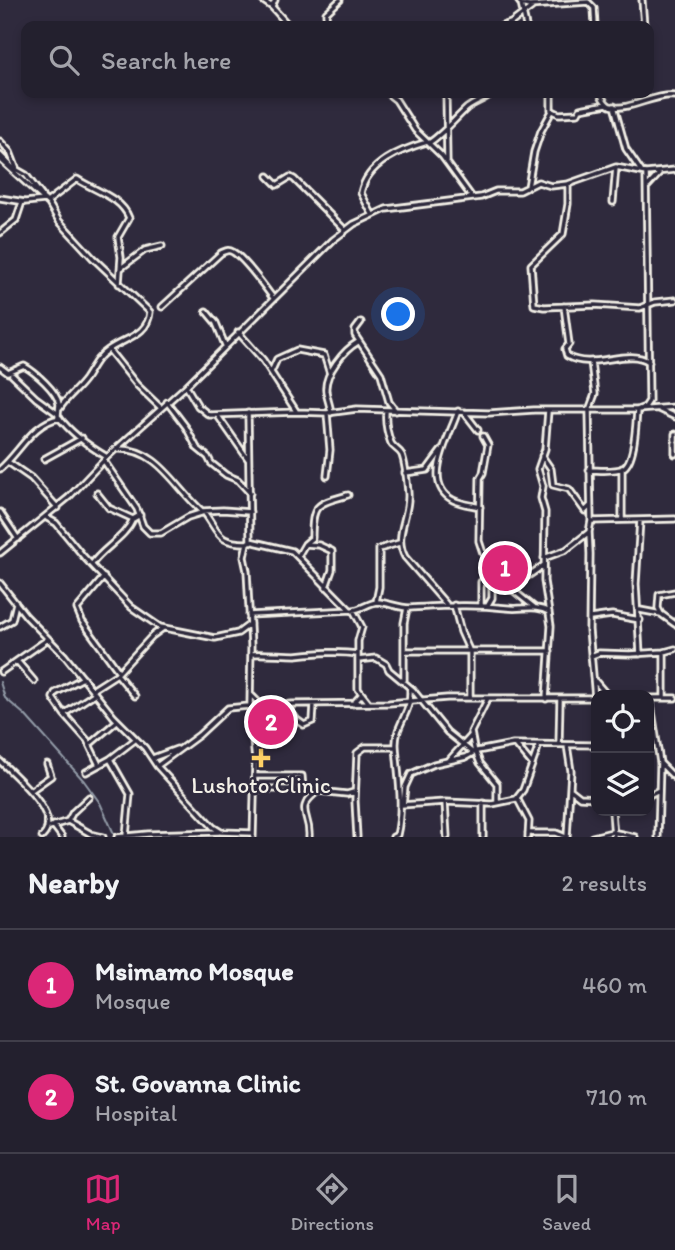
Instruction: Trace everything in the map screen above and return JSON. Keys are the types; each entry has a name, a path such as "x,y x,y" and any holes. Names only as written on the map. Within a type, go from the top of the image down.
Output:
{"street":[{"path":"262,0 285,21"},
{"path":"272,7 275,0"},
{"path":"327,21 326,13 340,0"},
{"path":"642,0 644,21"},
{"path":"513,21 534,6 588,1 594,8 595,21"},
{"path":"519,2 534,6"},
{"path":"519,2 525,21"},
{"path":"552,111 575,114 580,109 607,104 630,105 654,98 675,96"},
{"path":"393,98 415,130 447,163 471,197"},
{"path":"446,98 447,163"},
{"path":"372,214 361,193 366,175 398,152 428,143 446,131 469,106 486,98"},
{"path":"528,187 534,152 552,111 551,98"},
{"path":"603,98 607,104"},
{"path":"614,106 626,149 635,165 644,172 647,188 649,401 645,407 637,410"},
{"path":"0,141 10,152 17,170"},
{"path":"0,157 28,177 59,221 119,284 150,312 144,329 125,342 108,349 96,360 60,408 59,416"},
{"path":"0,157 45,200"},
{"path":"613,202 616,167"},
{"path":"0,553 58,508 105,459 186,386 238,332 345,230 372,214 387,209 481,197 496,191 520,191 538,182 551,186 568,184 616,167 644,172 675,170"},
{"path":"647,188 661,172"},
{"path":"268,176 277,185 290,177 294,179 345,230"},
{"path":"0,198 22,202 45,200 77,179 117,202 129,217 118,237 121,268 119,284"},
{"path":"568,184 564,234 531,267 534,305 640,308 675,300"},
{"path":"0,233 16,220 22,202"},
{"path":"121,268 145,250 162,246"},
{"path":"162,307 221,253 227,251 233,252 253,271 273,298"},
{"path":"565,306 569,344 565,349 567,356 573,360 591,362 642,358 649,353"},
{"path":"205,311 216,323 225,345"},
{"path":"361,322 354,332 383,378 389,402 396,411"},
{"path":"238,332 271,372 297,412"},
{"path":"327,476 330,450 326,388 340,356 358,342"},
{"path":"108,349 137,385 161,408"},
{"path":"271,372 277,359 297,350 324,355 330,374"},
{"path":"642,358 649,362"},
{"path":"591,362 595,394 589,410 589,619 595,690"},
{"path":"10,373 26,366 53,394 60,408"},
{"path":"0,367 105,459 140,515 146,530 157,535 188,517 204,512 250,512"},
{"path":"186,386 201,410 209,415 329,413 349,409 464,412 675,407"},
{"path":"649,401 656,408 675,417"},
{"path":"167,402 186,427 197,448 211,463 226,475 238,480 250,493"},
{"path":"589,470 622,468 628,463 632,454 637,410"},
{"path":"386,411 385,426 391,443 400,452 408,495 400,543 405,557 446,604"},
{"path":"405,473 427,470 441,451 458,411"},
{"path":"546,699 550,651 549,612 544,565 543,486 538,469 545,449 548,411"},
{"path":"464,412 478,430"},
{"path":"117,837 221,832 253,835 256,789 250,706 250,624 244,557 249,542 250,512 248,413"},
{"path":"218,415 249,460"},
{"path":"0,469 41,427 59,416"},
{"path":"675,434 675,454"},
{"path":"482,436 488,445 480,478 479,541 486,572 492,580 514,591 536,608"},
{"path":"44,459 82,438"},
{"path":"116,449 134,450 151,457 204,512 222,539 232,543 249,542 286,550 298,556 326,587 352,610 359,619 362,630 358,636 358,689 370,704"},
{"path":"441,451 439,478 443,490 452,499 481,507"},
{"path":"542,456 551,469 553,485"},
{"path":"8,462 31,478 58,508"},
{"path":"622,468 622,519"},
{"path":"542,492 553,485 569,489 585,511 590,506"},
{"path":"97,493 109,508 133,519"},
{"path":"298,556 304,544 312,538 312,517 318,507 324,502 348,495"},
{"path":"0,512 18,539"},
{"path":"52,512 55,522"},
{"path":"92,564 103,550 127,531 133,519 140,515"},
{"path":"47,518 55,522 131,607 163,628 221,638 238,633 250,624"},
{"path":"591,521 675,519"},
{"path":"640,520 636,584 640,654"},
{"path":"544,558 566,550 589,532"},
{"path":"376,602 379,587 379,549 400,543"},
{"path":"304,544 319,545 332,551 332,570 326,587"},
{"path":"481,605 481,582 528,576 544,565"},
{"path":"104,577 77,609 82,621 135,696"},
{"path":"488,605 492,598 492,580"},
{"path":"0,583 117,721 221,832"},
{"path":"661,614 658,608 659,595 675,592"},
{"path":"249,615 319,614 364,608 376,602 407,608 446,604 488,605 536,608 549,612"},
{"path":"0,627 12,620 16,603"},
{"path":"454,605 460,632 470,653 470,698"},
{"path":"359,619 364,608"},
{"path":"404,682 404,623 407,608"},
{"path":"639,610 661,614 672,619 675,624"},
{"path":"589,619 612,615 640,620"},
{"path":"64,714 118,673 152,636 163,628"},
{"path":"1,672 48,639"},
{"path":"591,656 599,653 640,654 675,649"},
{"path":"251,654 326,651 358,654"},
{"path":"404,652 550,651"},
{"path":"664,652 664,698"},
{"path":"358,660 377,659 386,664 447,732 475,752"},
{"path":"17,661 34,681"},
{"path":"83,678 54,694 53,698 90,744 99,765"},
{"path":"594,679 603,690"},
{"path":"402,805 397,731 410,702 410,688"},
{"path":"353,704 362,694"},
{"path":"251,695 264,706"},
{"path":"252,716 264,706 370,704 470,698 591,698"},
{"path":"450,759 471,736 488,698"},
{"path":"654,698 675,698"},
{"path":"559,745 560,699"},
{"path":"286,705 296,720 304,725 313,721 314,704"},
{"path":"157,766 199,735 228,708 250,706"},
{"path":"90,744 117,721"},
{"path":"654,726 660,764 658,837"},
{"path":"471,736 480,763 497,784 497,803"},
{"path":"86,772 110,759 136,739"},
{"path":"515,744 532,765"},
{"path":"396,836 405,787 411,774 450,759 515,744 591,745"},
{"path":"402,805 497,803 517,798 523,790 539,745"},
{"path":"517,798 527,815 528,835 556,833 566,837 571,760 567,745"},
{"path":"359,836 355,791 357,753 370,747 396,747"},
{"path":"153,758 181,748"},
{"path":"110,759 130,794 125,836"},
{"path":"0,761 30,791 51,826 62,837"},
{"path":"30,791 51,776 47,764"},
{"path":"660,764 675,778"},
{"path":"255,776 302,776 303,789"},
{"path":"570,788 580,797 591,798"},
{"path":"256,789 303,789 347,794 355,791"},
{"path":"654,792 659,790"},
{"path":"309,837 304,805 318,791"},
{"path":"42,837 51,826 68,821 89,797"},
{"path":"445,802 447,837"},
{"path":"483,803 483,837"},
{"path":"612,816 614,835"},
{"path":"68,821 99,837"},
{"path":"592,837 600,833 635,837"}],"waterway":[{"path":"0,682 5,698 25,715 84,781 100,803 115,836"}],"place":[{"name":"Msimamo Mosque","path":"505,568"},
{"name":"St. Govanna Clinic","path":"271,722"},
{"name":"Lushoto Clinic","path":"261,758"}]}
